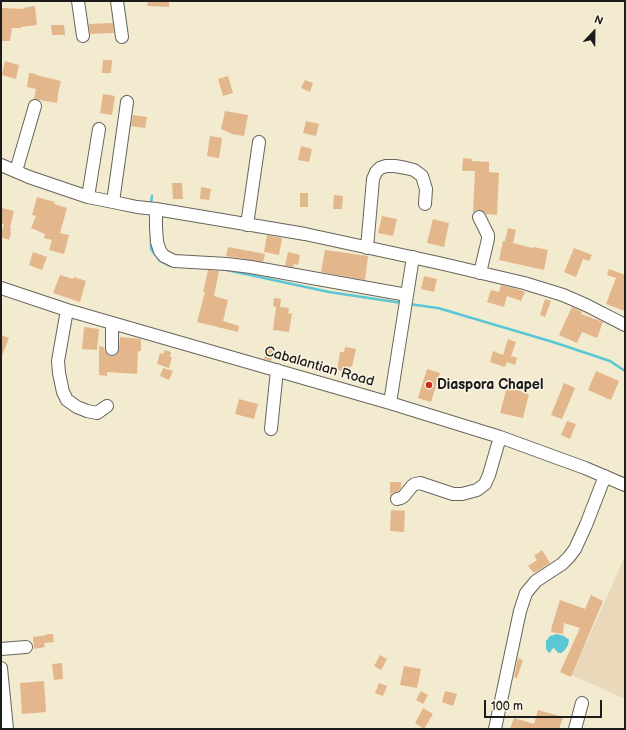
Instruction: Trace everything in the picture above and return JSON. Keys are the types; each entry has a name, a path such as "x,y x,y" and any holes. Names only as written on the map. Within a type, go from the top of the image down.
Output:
{"street":[{"path":"78,1 82,36"},
{"path":"117,1 122,37"},
{"path":"113,202 127,102"},
{"path":"16,171 35,106"},
{"path":"88,197 99,128"},
{"path":"247,225 259,142"},
{"path":"1,165 29,177 88,197 136,207 305,234 524,283 563,295 625,325"},
{"path":"367,248 373,179 376,172 380,168 386,166 406,168 414,170 422,176 426,189 425,204"},
{"path":"156,210 157,242 160,251 164,256 174,261 245,266 407,297"},
{"path":"480,217 488,235 480,273"},
{"path":"390,403 413,257"},
{"name":"Cabalantian Road","path":"1,288 67,310 390,403 500,437 605,476 625,485"},
{"path":"67,310 58,361 63,392 68,400 77,407 87,411 97,413 108,406"},
{"path":"112,323 112,349"},
{"path":"271,429 277,370"},
{"path":"397,499 404,496 412,486 420,483 453,494 462,494 477,490 485,484 489,475 500,437"},
{"path":"495,729 520,611 526,593 536,581 562,564 575,549 605,476"},
{"path":"1,649 26,647"},
{"path":"1,668 7,729"},
{"path":"575,729 582,702"}],"shaded area":[{"path":"625,556 625,699 572,675"}],"water":[{"path":"557,634 564,636 569,640 568,645 561,653 558,653 554,648 549,653 546,649 546,641 550,636"}],"building":[{"path":"148,1 169,1 169,7 147,6"},
{"path":"35,6 37,25 12,28 10,41 1,41 1,8 24,9 23,8"},
{"path":"113,23 114,33 90,34 89,24"},
{"path":"51,25 64,25 65,35 52,35"},
{"path":"103,60 112,60 111,73 102,73"},
{"path":"5,61 19,65 16,79 2,75"},
{"path":"29,73 61,81 57,103 34,99 36,89 27,87"},
{"path":"228,76 233,93 223,96 218,79"},
{"path":"305,80 313,83 310,92 301,88"},
{"path":"103,94 115,96 112,115 100,113"},
{"path":"225,111 248,115 244,136 232,134 221,129"},
{"path":"133,115 147,117 145,128 131,126"},
{"path":"306,121 319,124 316,136 303,133"},
{"path":"210,136 222,138 219,158 207,156"},
{"path":"301,146 312,149 309,162 298,160"},
{"path":"463,158 472,159 472,161 489,162 489,172 499,173 497,215 486,214 480,210 473,212 475,171 462,171"},
{"path":"172,183 182,183 183,199 173,199"},
{"path":"201,187 211,189 209,200 200,199"},
{"path":"300,193 308,193 308,207 300,207"},
{"path":"334,195 343,196 342,209 333,209"},
{"path":"37,197 55,202 54,204 67,208 60,233 69,235 64,254 49,250 52,240 44,238 45,234 31,228 36,216 32,215"},
{"path":"2,208 14,211 9,240 1,237 4,224 1,223"},
{"path":"382,216 397,219 393,236 378,233"},
{"path":"433,219 449,223 444,247 427,243"},
{"path":"508,228 516,230 513,243 548,250 544,270 499,260 503,241 505,241"},
{"path":"267,235 282,239 279,255 264,252"},
{"path":"228,247 265,254 263,262 226,256"},
{"path":"574,248 592,255 589,261 583,259 576,277 564,272"},
{"path":"325,250 368,256 365,280 321,272"},
{"path":"33,252 47,257 42,270 29,265"},
{"path":"288,252 300,255 298,265 294,264 293,267 285,266"},
{"path":"609,269 625,275 625,311 606,304 616,278 607,275"},
{"path":"208,270 219,271 214,296 228,300 223,321 239,326 238,332 197,322 205,292 203,292"},
{"path":"60,275 86,281 80,302 53,293"},
{"path":"424,276 437,279 434,292 421,289"},
{"path":"501,285 525,292 521,301 507,296 504,307 487,302 491,290 499,292"},
{"path":"274,298 281,299 280,307 289,308 288,313 292,314 289,332 273,330 276,307 273,306"},
{"path":"545,299 551,301 545,317 540,315"},
{"path":"572,307 582,312 581,314 603,322 597,338 582,332 577,343 559,335"},
{"path":"84,327 99,329 97,350 82,349"},
{"path":"1,335 9,338 1,358"},
{"path":"120,337 141,339 141,351 138,351 137,374 107,372 107,376 99,375 99,346 104,347 105,352 109,356 115,356 118,353"},
{"path":"508,339 516,342 511,356 517,358 515,365 507,362 505,367 490,362 493,351 503,355"},
{"path":"267,346 274,348 271,361 264,359"},
{"path":"345,347 356,349 349,374 337,370 340,352 344,352"},
{"path":"165,350 171,352 170,357 172,357 169,368 157,364 160,353 163,354"},
{"path":"163,368 173,371 169,380 160,376"},
{"name":"Diaspora Chapel","path":"427,369 440,373 431,402 418,398"},
{"path":"596,371 619,381 611,400 588,390"},
{"path":"509,379 523,383 521,392 529,394 523,418 500,413"},
{"path":"564,383 575,388 562,419 551,415"},
{"path":"239,399 258,404 254,419 235,414"},
{"path":"567,421 576,424 570,439 561,435"},
{"path":"390,482 401,482 401,488 392,493 390,496"},
{"path":"391,510 405,511 404,532 390,531"},
{"path":"542,550 550,563 534,573 528,566 537,560 534,556"},
{"path":"591,595 603,601 571,677 560,672 580,628 564,623 563,634 551,632 552,626 560,600 585,609"},
{"path":"46,634 53,634 54,642 44,643 45,647 34,649 33,637 47,635"},
{"path":"380,655 387,659 381,670 374,666"},
{"path":"518,658 523,660 517,678 514,677"},
{"path":"62,663 63,679 54,680 52,664"},
{"path":"404,666 421,669 417,688 400,685"},
{"path":"44,681 46,712 22,714 20,683"},
{"path":"379,683 387,686 383,696 375,693"},
{"path":"421,691 428,695 423,704 416,700"},
{"path":"445,691 457,694 453,706 442,702"},
{"path":"423,708 433,714 424,729 415,723"},
{"path":"538,710 563,717 559,729 510,729 514,718 534,724"}],"waterway":[{"path":"151,203 152,196"},
{"path":"151,235 151,249 160,261 173,266"},
{"path":"222,269 329,292 402,303"},
{"path":"409,304 438,308 553,342 610,361 625,371"}],"place":[{"name":"Diaspora Chapel","path":"429,385"}]}
